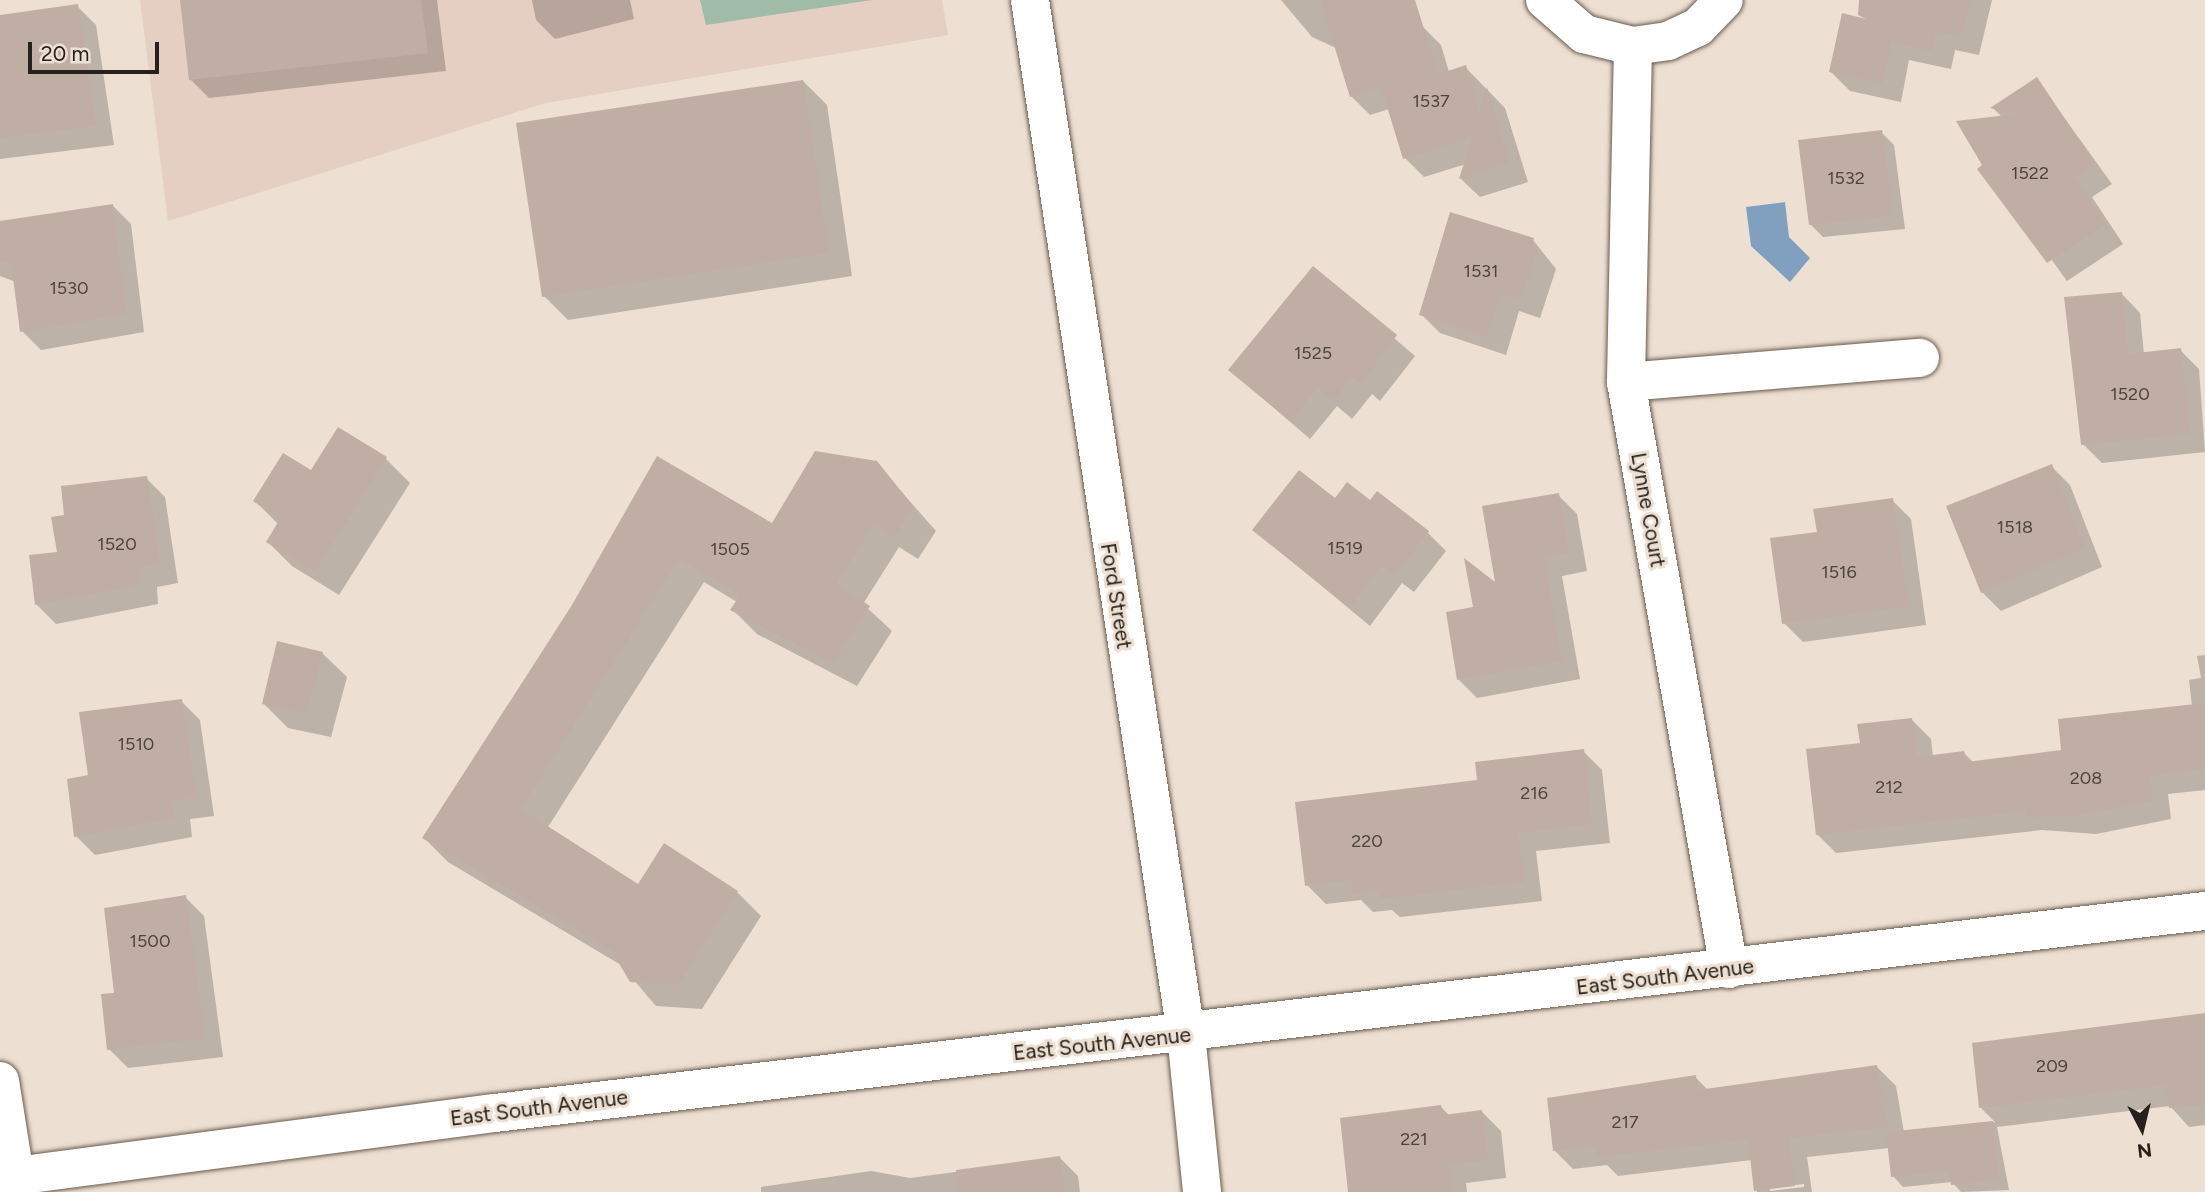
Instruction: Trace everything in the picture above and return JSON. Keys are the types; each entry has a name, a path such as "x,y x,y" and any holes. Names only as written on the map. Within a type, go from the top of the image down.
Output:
{"street":[{"name":"Ford Street","path":"1030,0 1186,1034 1202,1192"},
{"path":"1545,0 1584,34 1633,46 1668,41 1698,27 1724,0"},
{"name":"Lynne Court","path":"1633,46 1626,382 1729,969"},
{"path":"1626,382 1920,358"},
{"name":"East South Avenue","path":"7,1177 495,1113 1186,1034 2205,911"},
{"path":"0,1081 7,1177"}],"shaded area":[{"path":"140,0 942,0 948,35 546,103 168,221"}],"green space":[{"path":"700,0 872,0 706,25"}],"water":[{"path":"1785,202 1789,237 1810,258 1790,282 1751,246 1746,207"}],"building":[{"path":"180,0 421,0 428,53 189,80"},
{"path":"1320,0 1415,0 1438,74 1466,65 1479,112 1487,87 1510,163 1459,179 1472,137 1403,159 1381,87 1350,97"},
{"path":"1859,0 1972,0 1960,37 1936,32 1932,51 1891,42 1882,84 1829,72 1842,13 1866,19 1858,15"},
{"path":"78,4 96,126 0,138 0,15"},
{"path":"2037,77 2095,164 2075,177 2106,224 2047,263 1977,169 1982,165 1956,121 2016,114 1990,108"},
{"path":"803,80 829,253 542,297 516,123"},
{"path":"1882,130 1893,216 1809,225 1798,140"},
{"path":"113,204 126,314 20,332 11,262 0,263 0,221"},
{"path":"1450,212 1534,238 1532,247 1538,249 1521,300 1500,294 1487,337 1419,315"},
{"path":"1313,266 1397,335 1361,384 1352,377 1333,401 1318,388 1290,421 1228,370"},
{"path":"2122,292 2128,354 2181,348 2190,434 2081,445 2064,297"},
{"path":"338,427 387,457 315,572 266,542 280,519 253,501 283,453 311,470"},
{"path":"815,451 877,461 913,506 894,537 874,524 836,584 870,606 833,664 730,610 740,595 679,559 521,809 638,884 664,843 738,891 678,985 630,982 611,950 422,838 572,605 657,456 772,523"},
{"path":"2052,464 2085,548 1981,593 1946,506"},
{"path":"1299,470 1335,498 1347,482 1370,500 1377,491 1429,531 1395,575 1382,565 1350,608 1252,530"},
{"path":"147,476 160,564 139,568 140,585 35,605 29,555 57,552 51,517 64,515 61,486"},
{"path":"1559,493 1569,553 1544,557 1562,661 1457,680 1446,612 1473,607 1464,558 1495,582 1482,506"},
{"path":"1893,498 1908,606 1782,624 1770,538 1817,532 1813,509"},
{"path":"277,641 323,652 307,714 262,704"},
{"path":"182,699 196,798 172,800 174,818 74,837 67,779 88,775 79,712"},
{"path":"2205,703 2205,769 2150,776 2153,801 2076,816 2026,817 2026,811 1816,835 1806,749 1860,743 1857,724 1912,718 1917,757 1964,751 1966,762 2061,750 2058,719"},
{"path":"1584,749 1592,824 1518,833 1524,882 1379,899 1379,890 1352,894 1351,880 1305,886 1295,802 1477,780 1475,762"},
{"path":"186,895 205,1038 107,1050 101,994 114,993 104,908"},
{"path":"2205,1013 2205,1105 2169,1108 2166,1085 1979,1108 1972,1043"},
{"path":"1877,1065 1888,1127 1789,1138 1795,1186 1754,1191 1748,1140 1597,1157 1596,1146 1553,1151 1547,1098 1696,1075 1698,1090"},
{"path":"1441,1105 1443,1115 1482,1110 1488,1160 1448,1165 1452,1192 1348,1192 1340,1118"},
{"path":"1993,1121 1999,1180 1951,1185 1949,1171 1891,1177 1886,1132"},
{"path":"1060,1156 1065,1192 957,1192 956,1170"}]}
